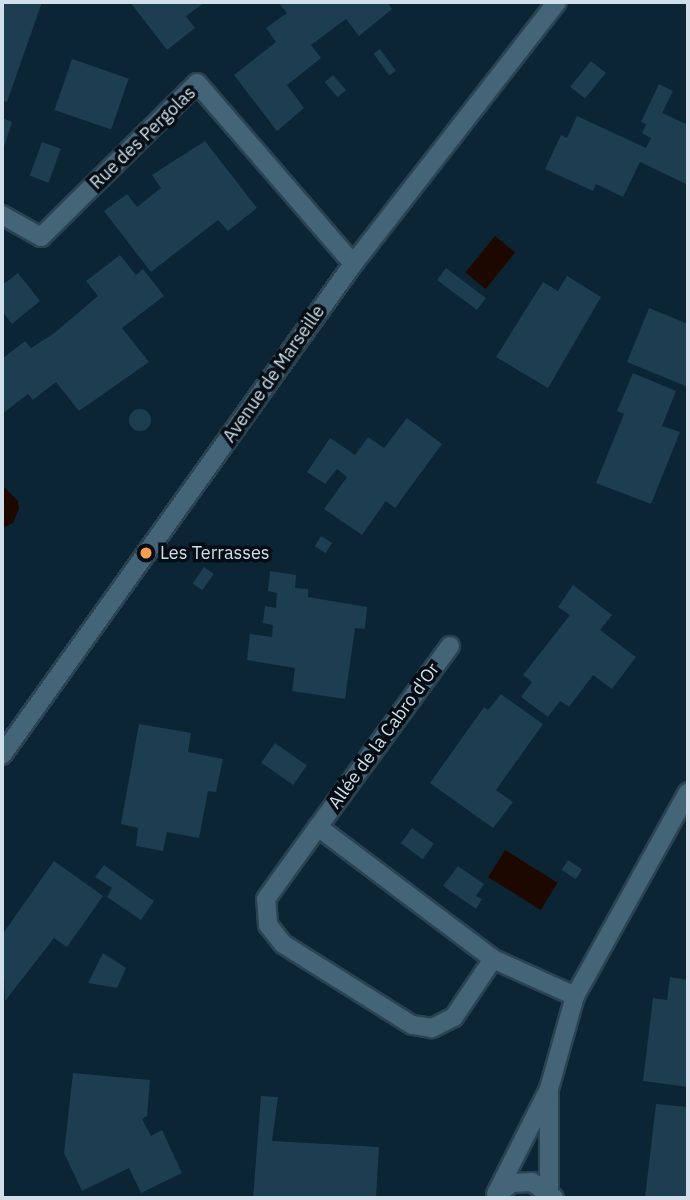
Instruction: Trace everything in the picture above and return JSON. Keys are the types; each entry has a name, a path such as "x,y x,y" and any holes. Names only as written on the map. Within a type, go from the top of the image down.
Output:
{"street":[{"name":"Avenue de Marseille","path":"2,755 353,264 557,2"},
{"name":"Rue des Pergolas","path":"2,215 41,237 197,83 353,264"},
{"name":"Allée de la Cabro d'Or","path":"450,646 266,899 268,925 283,944 412,1025 432,1028 454,1017 492,959"},
{"path":"495,1196 549,1089 575,996 688,792"},
{"name":"Allée de la Cabro d'Or","path":"318,827 492,959 575,996"},
{"path":"549,1089 552,1195"},
{"path":"495,1196 512,1183 532,1182 552,1195"}],"shaded area":[{"path":"495,236 515,252 486,289 465,273"},
{"path":"2,485 18,501 19,509 13,523 2,528"},
{"path":"505,850 558,883 541,910 488,877"}],"building":[{"path":"2,2 42,2 7,102 2,101"},
{"path":"130,2 205,2 186,16 195,28 167,50"},
{"path":"278,2 387,2 392,9 359,36 346,19 311,45 321,58 287,85 304,108 277,131 234,75 276,42 266,28 287,13"},
{"path":"380,49 396,71 389,76 374,54"},
{"path":"72,59 129,79 111,130 54,110"},
{"path":"591,61 606,73 585,99 570,87"},
{"path":"333,75 346,90 338,97 325,82"},
{"path":"659,84 673,91 662,113 688,125 688,185 640,162 623,197 596,184 593,191 545,169 561,135 567,138 577,116 646,148 651,138 642,133 646,124 641,122"},
{"path":"2,118 12,122 2,153"},
{"path":"205,141 257,208 228,231 218,220 151,272 104,211 127,194 137,207 161,188 152,175"},
{"path":"42,142 61,149 48,183 30,176"},
{"path":"120,255 136,275 143,269 164,296 122,328 149,362 79,411 56,382 33,400 28,394 2,414 2,359 25,341 31,348 53,334 98,296 86,281"},
{"path":"446,268 486,298 477,310 437,280"},
{"path":"18,273 40,301 12,324 2,311 2,285"},
{"path":"567,276 601,297 548,388 496,357 543,282 558,291"},
{"path":"649,308 688,324 688,387 627,362"},
{"path":"633,373 676,391 662,426 680,432 651,504 596,483 624,414 617,411"},
{"path":"140,409 148,412 151,420 148,428 140,431 132,428 129,420 132,412"},
{"path":"407,418 442,444 395,508 386,501 362,535 324,509 347,477 337,469 325,484 307,472 330,438 355,455 368,437 384,448"},
{"path":"321,536 332,543 326,553 315,546"},
{"path":"204,567 214,574 202,590 193,583"},
{"path":"270,571 296,575 295,588 308,589 308,597 367,607 365,629 355,628 345,699 292,691 295,668 247,660 250,634 272,637 273,625 263,623 265,606 276,608 277,593 268,591"},
{"path":"573,585 612,615 600,630 636,657 612,689 593,675 569,707 560,701 548,717 521,697 532,682 523,675 570,615 558,607"},
{"path":"501,694 543,724 496,790 513,802 493,828 430,783 484,707 488,710"},
{"path":"139,724 191,733 188,752 223,759 216,792 208,791 199,838 167,832 163,851 136,846 138,828 121,824"},
{"path":"275,743 307,765 293,785 261,763"},
{"path":"412,828 434,844 423,859 401,843"},
{"path":"568,860 582,869 576,879 561,870"},
{"path":"54,861 103,896 67,947 54,938 5,1001 2,935"},
{"path":"104,865 154,901 141,920 107,897 112,888 95,877"},
{"path":"458,866 484,884 476,896 482,899 476,909 443,886"},
{"path":"103,953 126,968 117,988 88,983"},
{"path":"670,977 688,980 688,1087 643,1081 653,998 667,1000"},
{"path":"73,1073 150,1080 147,1116 142,1119 151,1136 162,1130 182,1173 141,1193 129,1168 82,1191 64,1153"},
{"path":"261,1096 278,1097 272,1141 379,1147 376,1198 253,1198"},
{"path":"656,1104 688,1107 688,1198 645,1198"}],"place":[{"name":"Les Terrasses","path":"146,553"}]}
